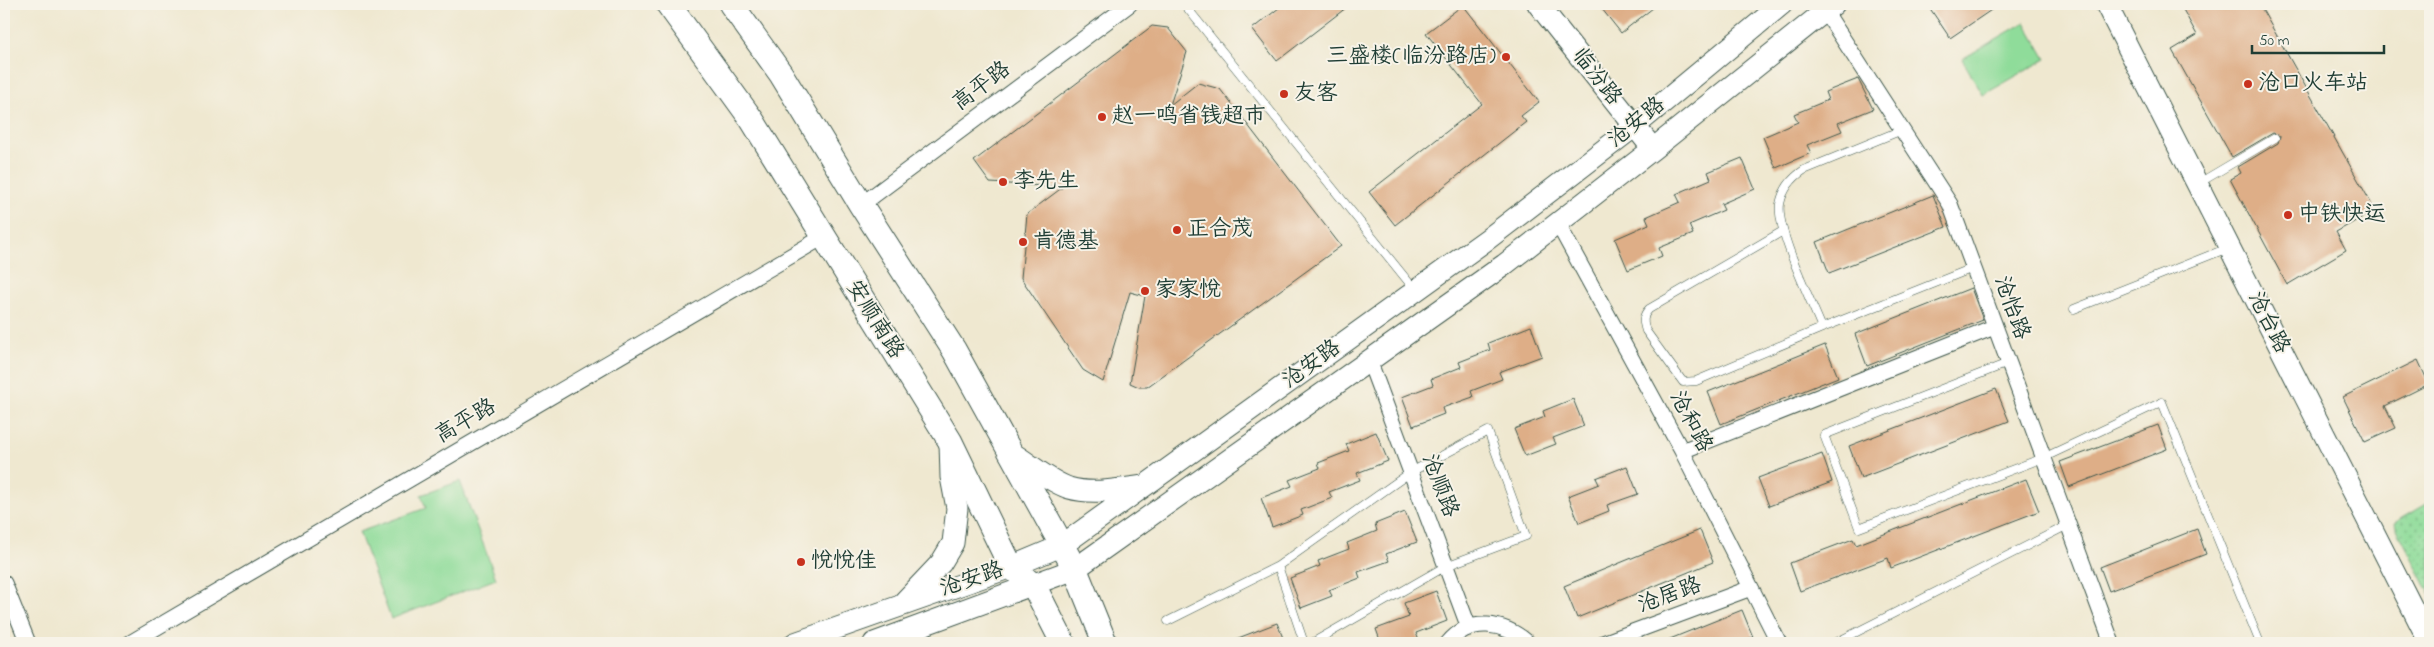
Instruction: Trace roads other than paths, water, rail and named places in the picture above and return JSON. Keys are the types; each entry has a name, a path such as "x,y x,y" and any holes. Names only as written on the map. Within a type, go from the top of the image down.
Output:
{"main road":[{"name":"安顺南路","path":"668,4 752,120 950,442 1011,567 1034,586 1063,643"},
{"path":"731,4 781,74 861,205 954,350 1075,570 1105,643"}],"street":[{"name":"高平路","path":"861,205 1130,4"},
{"name":"临汾路","path":"1538,4 1653,149"},
{"name":"沧安路","path":"795,643 1011,567 1061,546 1415,291 1635,126 1782,4"},
{"name":"沧台路","path":"2106,4 2430,643"},
{"name":"沧安路","path":"874,643 1075,570 1504,265 1653,149 1829,7"},
{"name":"沧怡路","path":"1829,7 1902,130 1950,204 2112,643"},
{"name":"沧和路","path":"1558,224 1682,451 1779,643"},
{"name":"高平路","path":"130,643 823,237"},
{"path":"1682,451 1994,326"},
{"name":"沧顺路","path":"1369,360 1469,628"},
{"path":"900,606 941,563 953,543 957,508 951,477 950,442"},
{"path":"1012,453 1060,484 1078,490 1097,491 1146,485"},
{"path":"4,583 28,643"},
{"name":"沧居路","path":"1603,643 1751,588"},
{"path":"1448,643 1459,632 1480,625 1501,626 1520,635 1528,643"}],"lane":[{"path":"1184,4 1415,291"},
{"path":"1822,328 1783,231 1780,202 1786,188 1794,177 1804,170 1902,130"},
{"path":"2197,184 2275,138"},
{"path":"1783,231 1649,308 1644,314 1643,322 1646,331 1679,378 1689,383 1973,268"},
{"path":"2074,309 2230,247"},
{"path":"2008,363 1824,435 1859,528 2043,458 2162,402 2260,643"},
{"path":"1168,621 1278,566 1411,472 1488,431 1526,536 1446,566 1312,643"},
{"path":"1835,643 2068,525"},
{"path":"1278,566 1304,643"}],"place":[{"name":"三盛楼(临汾路店)","path":"1506,57"},
{"name":"沧口火车站","path":"2248,84"},
{"name":"友客","path":"1284,94"},
{"name":"赵一鸣省钱超市","path":"1102,117"},
{"name":"李先生","path":"1003,182"},
{"name":"中铁快运","path":"2288,215"},
{"name":"正合茂","path":"1177,230"},
{"name":"肯德基","path":"1023,242"},
{"name":"家家悦","path":"1145,291"},
{"name":"悦悦佳","path":"801,562"}]}
